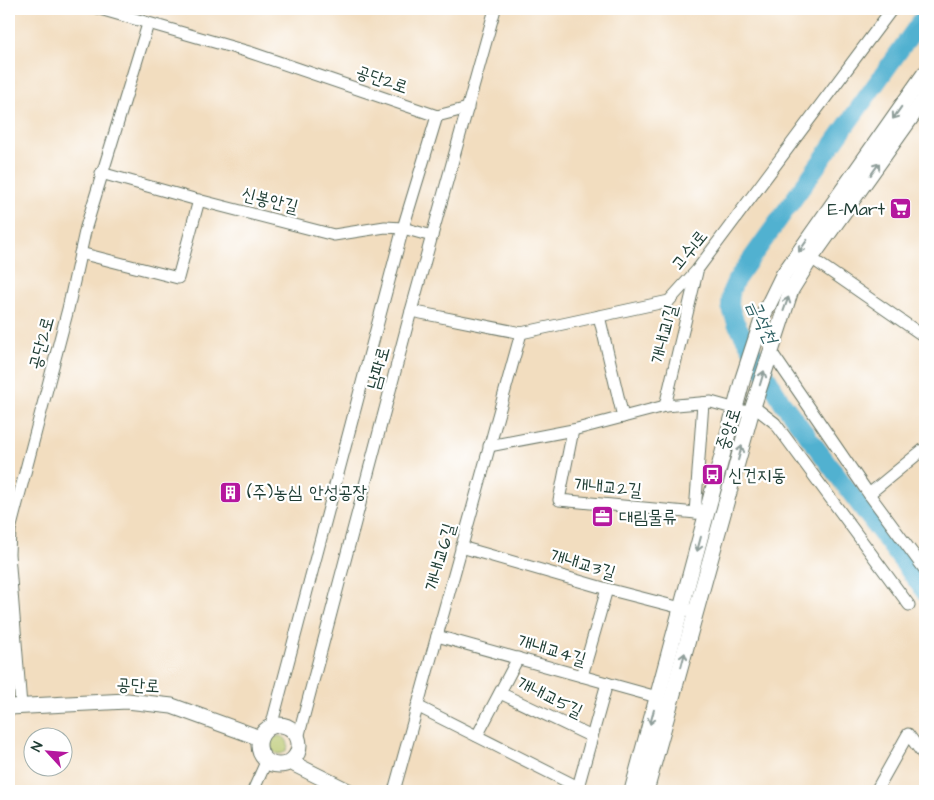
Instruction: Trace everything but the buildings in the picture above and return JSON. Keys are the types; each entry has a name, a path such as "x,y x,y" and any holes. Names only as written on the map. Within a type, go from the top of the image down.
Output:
{"main road":[{"name":"중앙로","path":"646,791 696,612 746,409 743,378 764,314 783,275 925,73"},
{"path":"746,409 770,350 791,290 811,258 925,98"},
{"name":"중앙로","path":"632,791 681,608 701,514 746,409"},
{"name":"공단로","path":"15,707 127,701 172,706 260,738"},
{"path":"271,726 287,727 298,738 298,754 290,762 276,766 266,762 260,753 260,738 271,726"},
{"path":"290,762 348,791"}],"street":[{"name":"공단2로","path":"100,9 249,52 437,116"},
{"name":"남파로","path":"298,738 411,311 495,9"},
{"name":"고수1로","path":"411,311 521,333 669,301 698,270 892,9"},
{"name":"공단2로","path":"15,707 9,554 10,530 68,309 80,253 101,173 148,24"},
{"path":"271,726 403,228 437,116 468,108"},
{"name":"신봉안길","path":"101,173 334,235 384,227 403,228 432,236"},
{"path":"80,253 178,278 199,200"},
{"path":"811,258 925,337"},
{"name":"개내교1길","path":"665,406 698,270"},
{"path":"599,316 623,418"},
{"name":"개내교6길","path":"394,791 521,333"},
{"path":"770,350 869,494 925,570"},
{"path":"489,446 573,430 665,406 711,402 746,409"},
{"path":"701,514 703,403"},
{"name":"중앙로","path":"746,409 775,423 910,605"},
{"name":"개내교2길","path":"573,430 559,500 701,514"},
{"path":"869,494 925,448"},
{"name":"개내교3길","path":"461,547 607,589 696,612"},
{"path":"582,676 607,589"},
{"name":"개내교4길","path":"437,636 657,697"},
{"name":"개내교5길","path":"477,736 518,658"},
{"path":"592,737 607,683"},
{"name":"개내교5길","path":"417,706 582,789 592,737 500,693"},
{"path":"876,791 908,734 925,756"},
{"path":"253,791 266,762"}],"green space":[{"path":"275,736 283,736 288,741 286,752 275,754 270,749 270,741"}],"waterway":[{"name":"금석천","path":"925,15 736,280 731,291 730,306 736,323 782,402 925,592"}],"place":[{"name":"E-Mart","path":"901,209"},
{"name":"신건지동","path":"712,475"},
{"name":"(주)농심 안성공장","path":"231,492"},
{"name":"대림물류","path":"603,517"}]}
